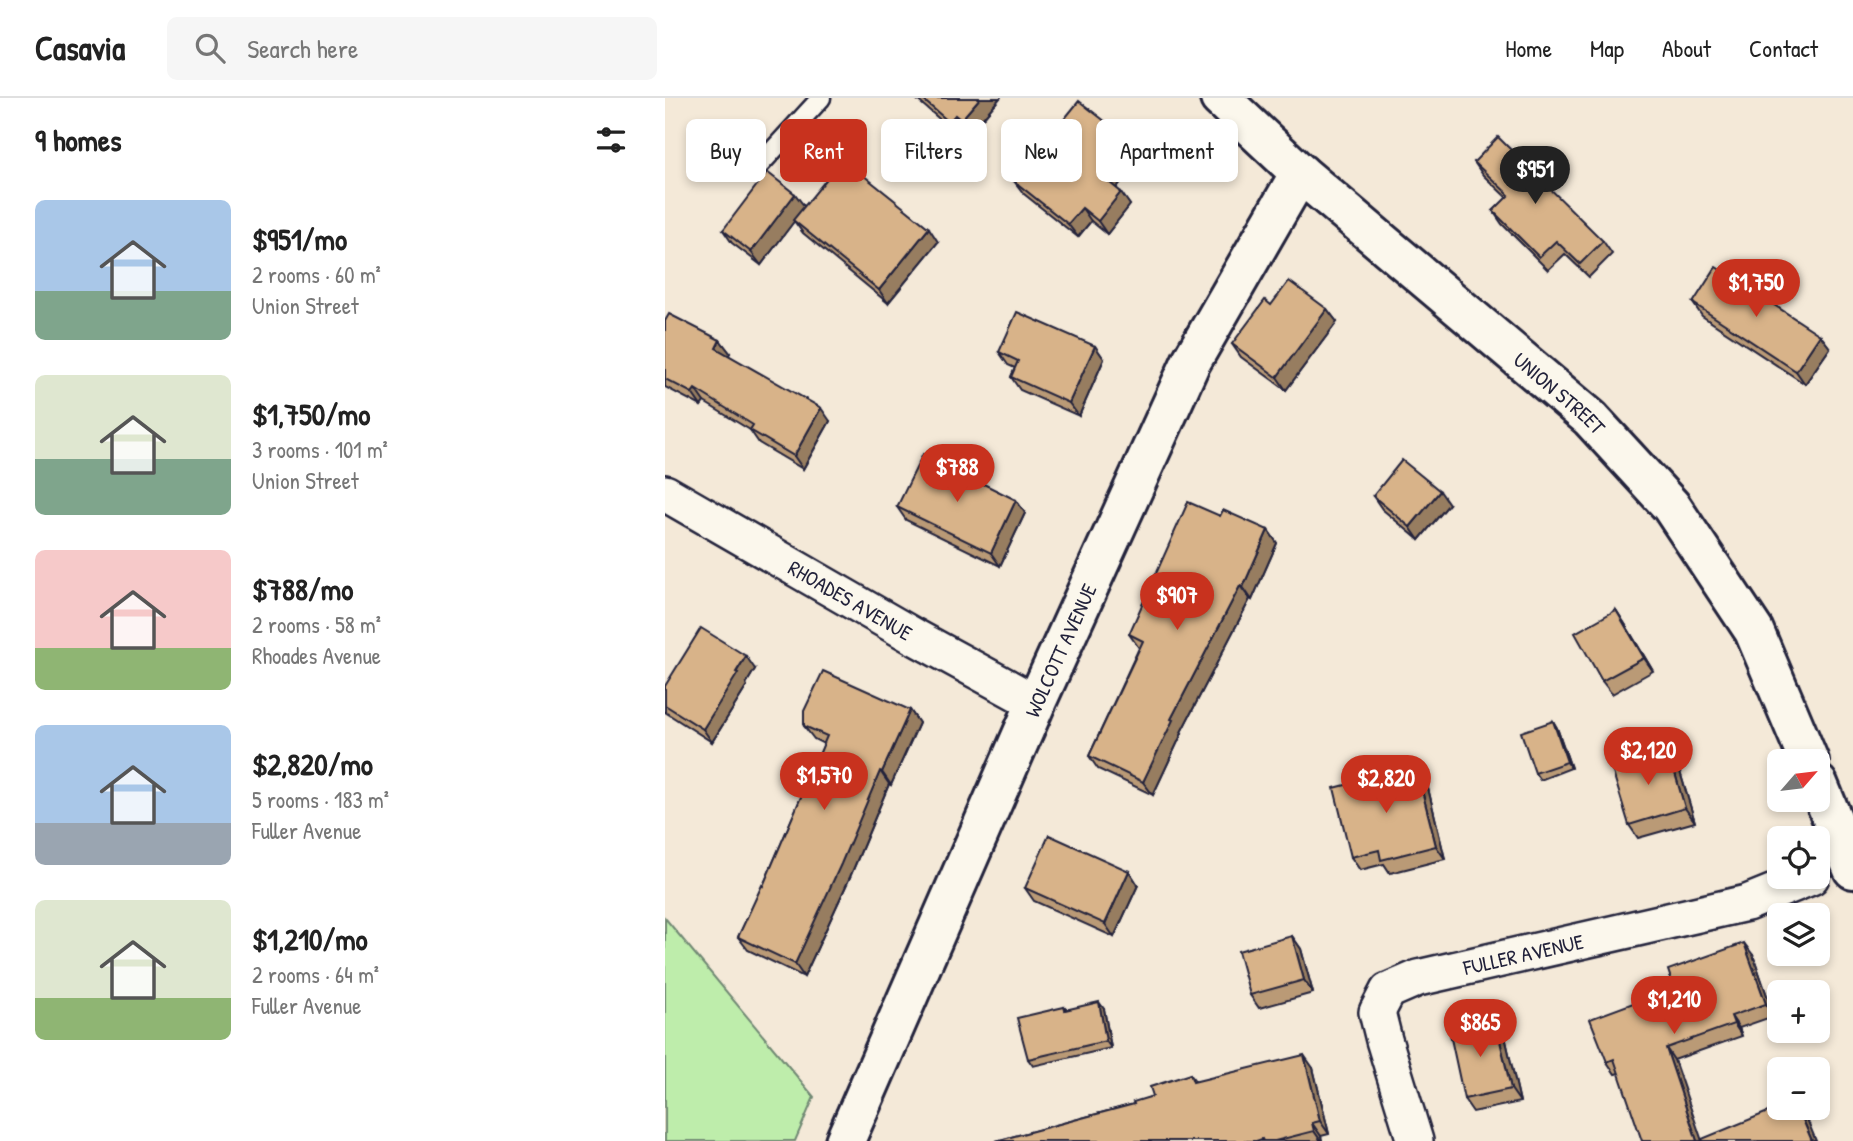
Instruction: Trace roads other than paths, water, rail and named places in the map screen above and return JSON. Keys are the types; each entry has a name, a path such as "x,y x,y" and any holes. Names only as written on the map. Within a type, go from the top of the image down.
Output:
{"street":[{"name":"UNION STREET","path":"1220,98 1300,173 1590,418 1671,506 1753,631 1804,749"},
{"name":"WOLCOTT AVENUE","path":"845,1141 1036,704 1191,362 1300,173"},
{"name":"RHOADES AVENUE","path":"665,493 1036,704"},
{"path":"1826,812 1841,868"},
{"name":"FULLER AVENUE","path":"1415,1141 1377,1012 1388,991 1418,978 1747,903 1781,889"}],"lane":[{"path":"766,159 821,98"}]}
